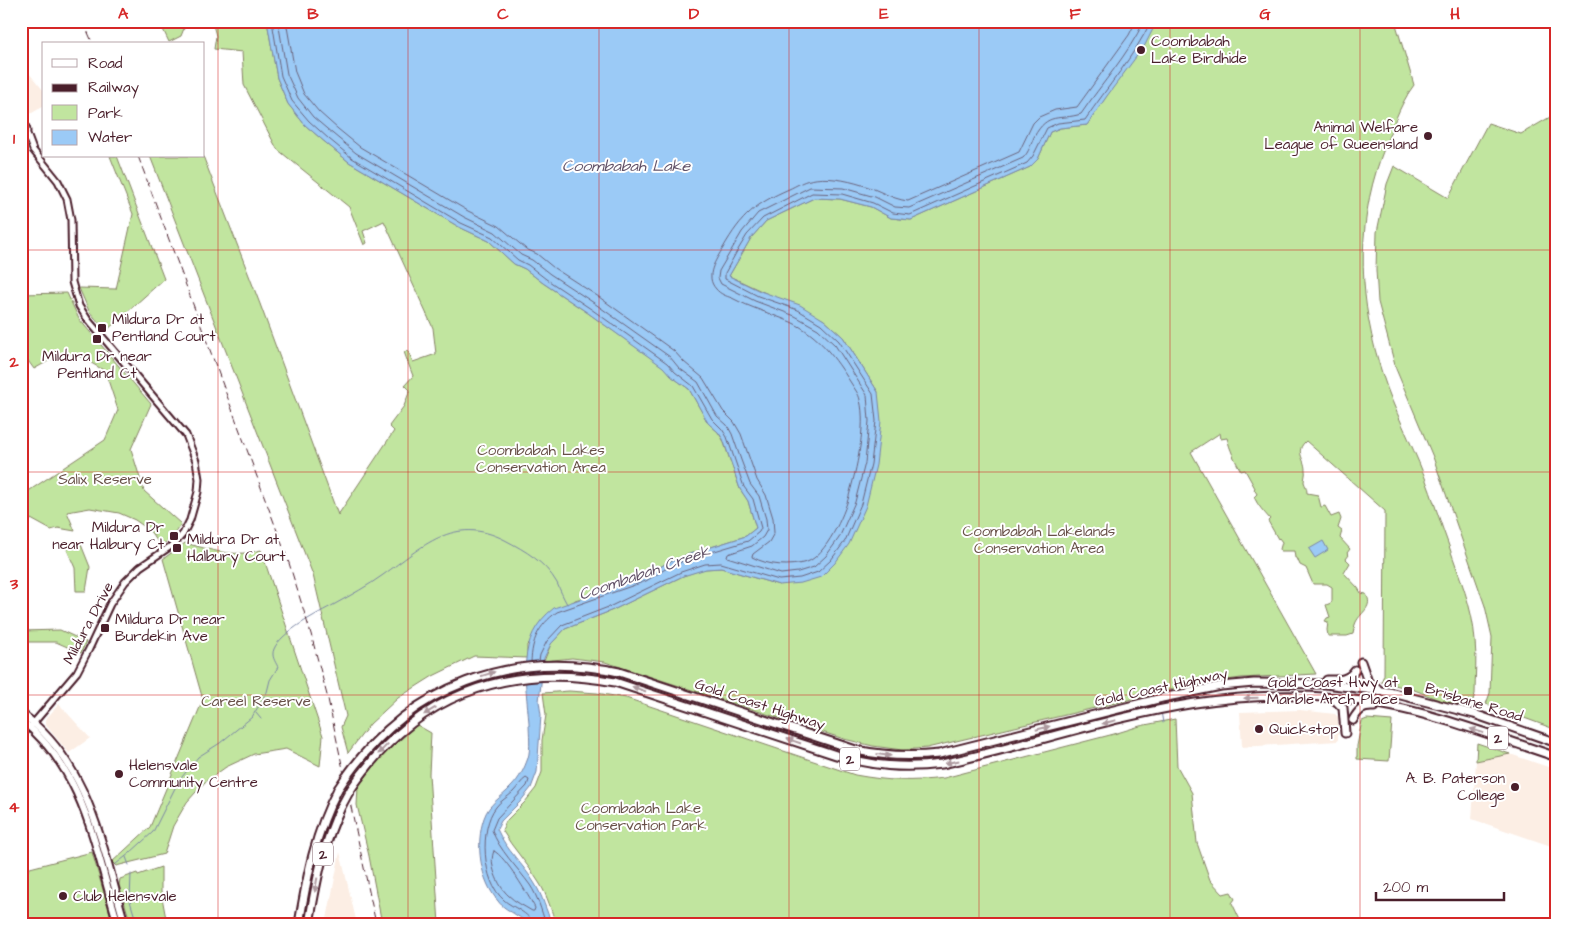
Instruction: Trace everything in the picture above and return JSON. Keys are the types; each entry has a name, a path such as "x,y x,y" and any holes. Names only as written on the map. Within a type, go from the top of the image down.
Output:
{"highway":[{"path":"1361,662 1368,682 1382,690"},
{"name":"Gold Coast Highway","path":"298,924 314,844 325,815 338,789 364,753 397,721 417,706 448,689 484,675 518,667 551,664 590,667 619,672 856,750 889,756 921,756 949,752 1153,700 1212,688 1254,683 1354,686"},
{"path":"1254,683 1298,680 1343,680 1352,675 1355,670"},
{"name":"Gold Coast Highway","path":"309,924 324,849 342,805 367,766 400,732 424,714 455,697 489,684 517,678 550,675 590,677 615,682 865,764 895,767 920,767 942,764 1157,711 1230,699 1299,697 1352,701"},
{"name":"Brisbane Road","path":"1354,686 1382,690 1474,714 1557,742"},
{"path":"1332,698 1344,708 1345,733"},
{"name":"Brisbane Road","path":"1352,701 1387,705 1438,719 1557,757"},
{"path":"1353,720 1359,710 1368,707 1438,719"}],"main road":[{"path":"21,713 52,750 76,788 83,804 118,924"},
{"path":"21,720 32,725 57,748 71,767 81,786 93,814 125,924"}],"street":[{"name":"Mildura Drive","path":"21,122 27,128 27,134 33,150"},
{"path":"21,142 27,134"},
{"name":"Mildura Drive","path":"21,142 33,150 58,181 67,199 71,220 72,282 79,306 88,320 186,435 196,461 199,480 193,510 183,534 174,544 140,567 125,582 110,604 77,672 32,725"}],"shaded area":[{"path":"28,72 42,89 42,107 32,113 21,115 21,79"},
{"path":"59,704 90,738 69,753 45,724 45,720"},
{"path":"1300,710 1335,714 1338,717 1338,741 1242,747 1240,712"},
{"name":"A. B. Paterson College","path":"1510,754 1557,770 1557,848 1472,819 1476,761"},
{"path":"340,852 357,924 326,924"}],"green space":[{"path":"159,21 187,21 181,36 169,42"},
{"name":"Coombabah Lakes Conservation Area","path":"212,21 267,21 277,78 288,104 305,125 349,162 459,227 489,241 514,264 525,269 664,367 671,376 689,389 708,423 718,432 723,440 740,489 748,501 756,528 746,536 686,555 665,564 644,577 575,600 527,645 527,658 474,656 433,676 398,698 370,724 348,753 341,727 346,716 313,575 151,158 204,158 338,515 394,431 389,426 404,406 410,390 405,385 413,376 404,352 408,351 413,362 436,354 433,328 384,221 363,231 367,243 364,245 349,207 277,149 244,85 242,52 214,49 216,36"},
{"name":"Coombabah Lakelands Conservation Area","path":"1157,21 1395,21 1414,85 1395,120 1373,184 1367,211 1364,239 1365,294 1369,322 1383,376 1427,484 1469,604 1476,647 1475,694 1473,700 1459,708 1412,689 1381,682 1384,675 1385,511 1306,441 1300,452 1305,466 1304,482 1307,493 1318,495 1321,507 1325,506 1331,517 1339,514 1341,519 1338,528 1342,531 1340,538 1350,549 1346,559 1350,563 1344,573 1361,593 1366,594 1369,602 1354,626 1353,634 1347,636 1328,636 1328,622 1325,621 1330,617 1326,605 1332,601 1332,587 1327,584 1313,584 1306,568 1300,565 1297,558 1295,558 1294,551 1281,551 1282,542 1278,539 1268,521 1270,519 1254,497 1257,494 1255,488 1245,470 1241,471 1227,438 1221,439 1220,433 1191,452 1316,674 1241,678 1191,685 927,748 902,750 844,739 605,662 572,658 544,661 551,644 565,629 613,610 683,576 703,569 721,568 779,585 878,392 843,337 824,320 729,276 751,238 766,221 814,198 840,199 871,207 891,218 911,220 1030,167 1038,159 1050,132 1060,128 1087,125"},
{"path":"1557,113 1557,730 1486,704 1490,693 1492,637 1485,606 1433,457 1396,369 1378,302 1376,270 1377,232 1387,184 1394,166 1448,198 1488,123 1521,134"},
{"path":"111,158 118,158 164,279 106,331 89,311 79,288 116,289 133,214"},
{"name":"Salix Reserve","path":"67,293 79,319 151,404 131,449 144,491 181,524 171,538 161,546 149,530 135,520 119,513 90,508 67,512 75,531 58,528 51,530 31,519 21,535 21,496 105,440 118,410 105,371 74,353 50,360 34,369 21,351 21,294"},
{"path":"80,542 90,567 86,591 76,591 75,568 65,545"},
{"name":"Careel Reserve","path":"185,543 231,553 261,550 323,736 320,766 286,749 254,754 226,767 205,782 187,802 173,826 164,854 116,866 112,862 150,827 203,700 163,559"},
{"path":"60,630 86,642 81,653 56,642 23,642 25,637 22,631"},
{"name":"Coombabah Lake Conservation Park","path":"569,691 626,698 855,775 899,780 944,778 1140,726 1175,719 1177,766 1192,793 1197,843 1210,880 1223,894 1231,892 1235,899 1232,903 1242,924 556,924 540,884 502,830 506,821 536,788 542,772 542,740 546,715 543,693"},
{"path":"1367,719 1392,721 1389,761 1357,759 1357,746 1362,721"},
{"path":"417,725 431,733 429,774 439,924 382,924 357,805 358,787 382,756"},
{"path":"1477,743 1510,754 1476,761"},
{"name":"Club Helensvale","path":"92,852 112,921 107,924 21,924 21,868 28,871 30,868"},
{"path":"161,867 161,892 167,924 131,924 119,885 120,879"}],"water":[{"name":"Coombabah Lake","path":"267,21 1157,21 1145,45 1087,125 1060,128 1050,132 1038,159 1030,167 911,220 891,218 871,207 840,199 814,198 766,221 751,238 729,276 760,291 800,305 824,320 843,337 878,392 881,421 876,465 866,506 849,544 835,563 821,577 801,583 779,585 721,568 706,569 683,576 613,610 565,629 551,644 544,658 539,701 541,715 537,772 531,788 501,821 497,829 505,844 535,884 552,924 531,924 506,909 500,903 487,883 483,872 480,850 481,828 486,813 492,804 517,780 528,758 530,741 525,676 528,646 533,633 554,608 644,577 665,564 686,555 746,536 756,528 748,501 740,489 723,439 708,423 689,389 671,376 663,367 588,313 525,269 514,264 489,241 459,227 349,162 305,125 288,104 277,78"},
{"path":"1323,541 1328,550 1315,558 1309,549"}],"waterway":[{"path":"116,864 153,832 178,782 198,757 220,743 252,717 267,692 270,680 278,667 273,652 284,636 310,618 371,583 425,545 454,532 487,533 505,540 528,553 547,569 557,583 567,604"},
{"path":"1155,687 1157,695"},
{"path":"1161,711 1163,723"},
{"path":"256,713 261,719"},
{"path":"126,857 129,865"},
{"path":"131,874 130,901 137,924"}],"railway":[{"path":"83,21 92,42"},
{"path":"139,158 289,563 311,634 328,699 376,924"}],"place":[{"name":"Coombabah Lake Birdhide","path":"1141,50"},
{"name":"Animal Welfare League of Queensland","path":"1428,136"},
{"name":"Mildura Dr at Pentland Court","path":"102,328"},
{"name":"Mildura Dr near Pentland Ct","path":"97,339"},
{"name":"Mildura Dr near Halbury Ct","path":"174,536"},
{"name":"Mildura Dr at Halbury Court","path":"177,548"},
{"name":"Mildura Dr near Burdekin Ave","path":"105,628"},
{"name":"Gold Coast Hwy at Marble Arch Place","path":"1408,691"},
{"name":"Quickstop","path":"1259,729"},
{"name":"Helensvale Community Centre","path":"119,774"},
{"name":"A. B. Paterson College","path":"1515,787"},
{"name":"Club Helensvale","path":"63,896"}],"water label":[{"name":"Coombabah Creek","path":"644,572"}]}
